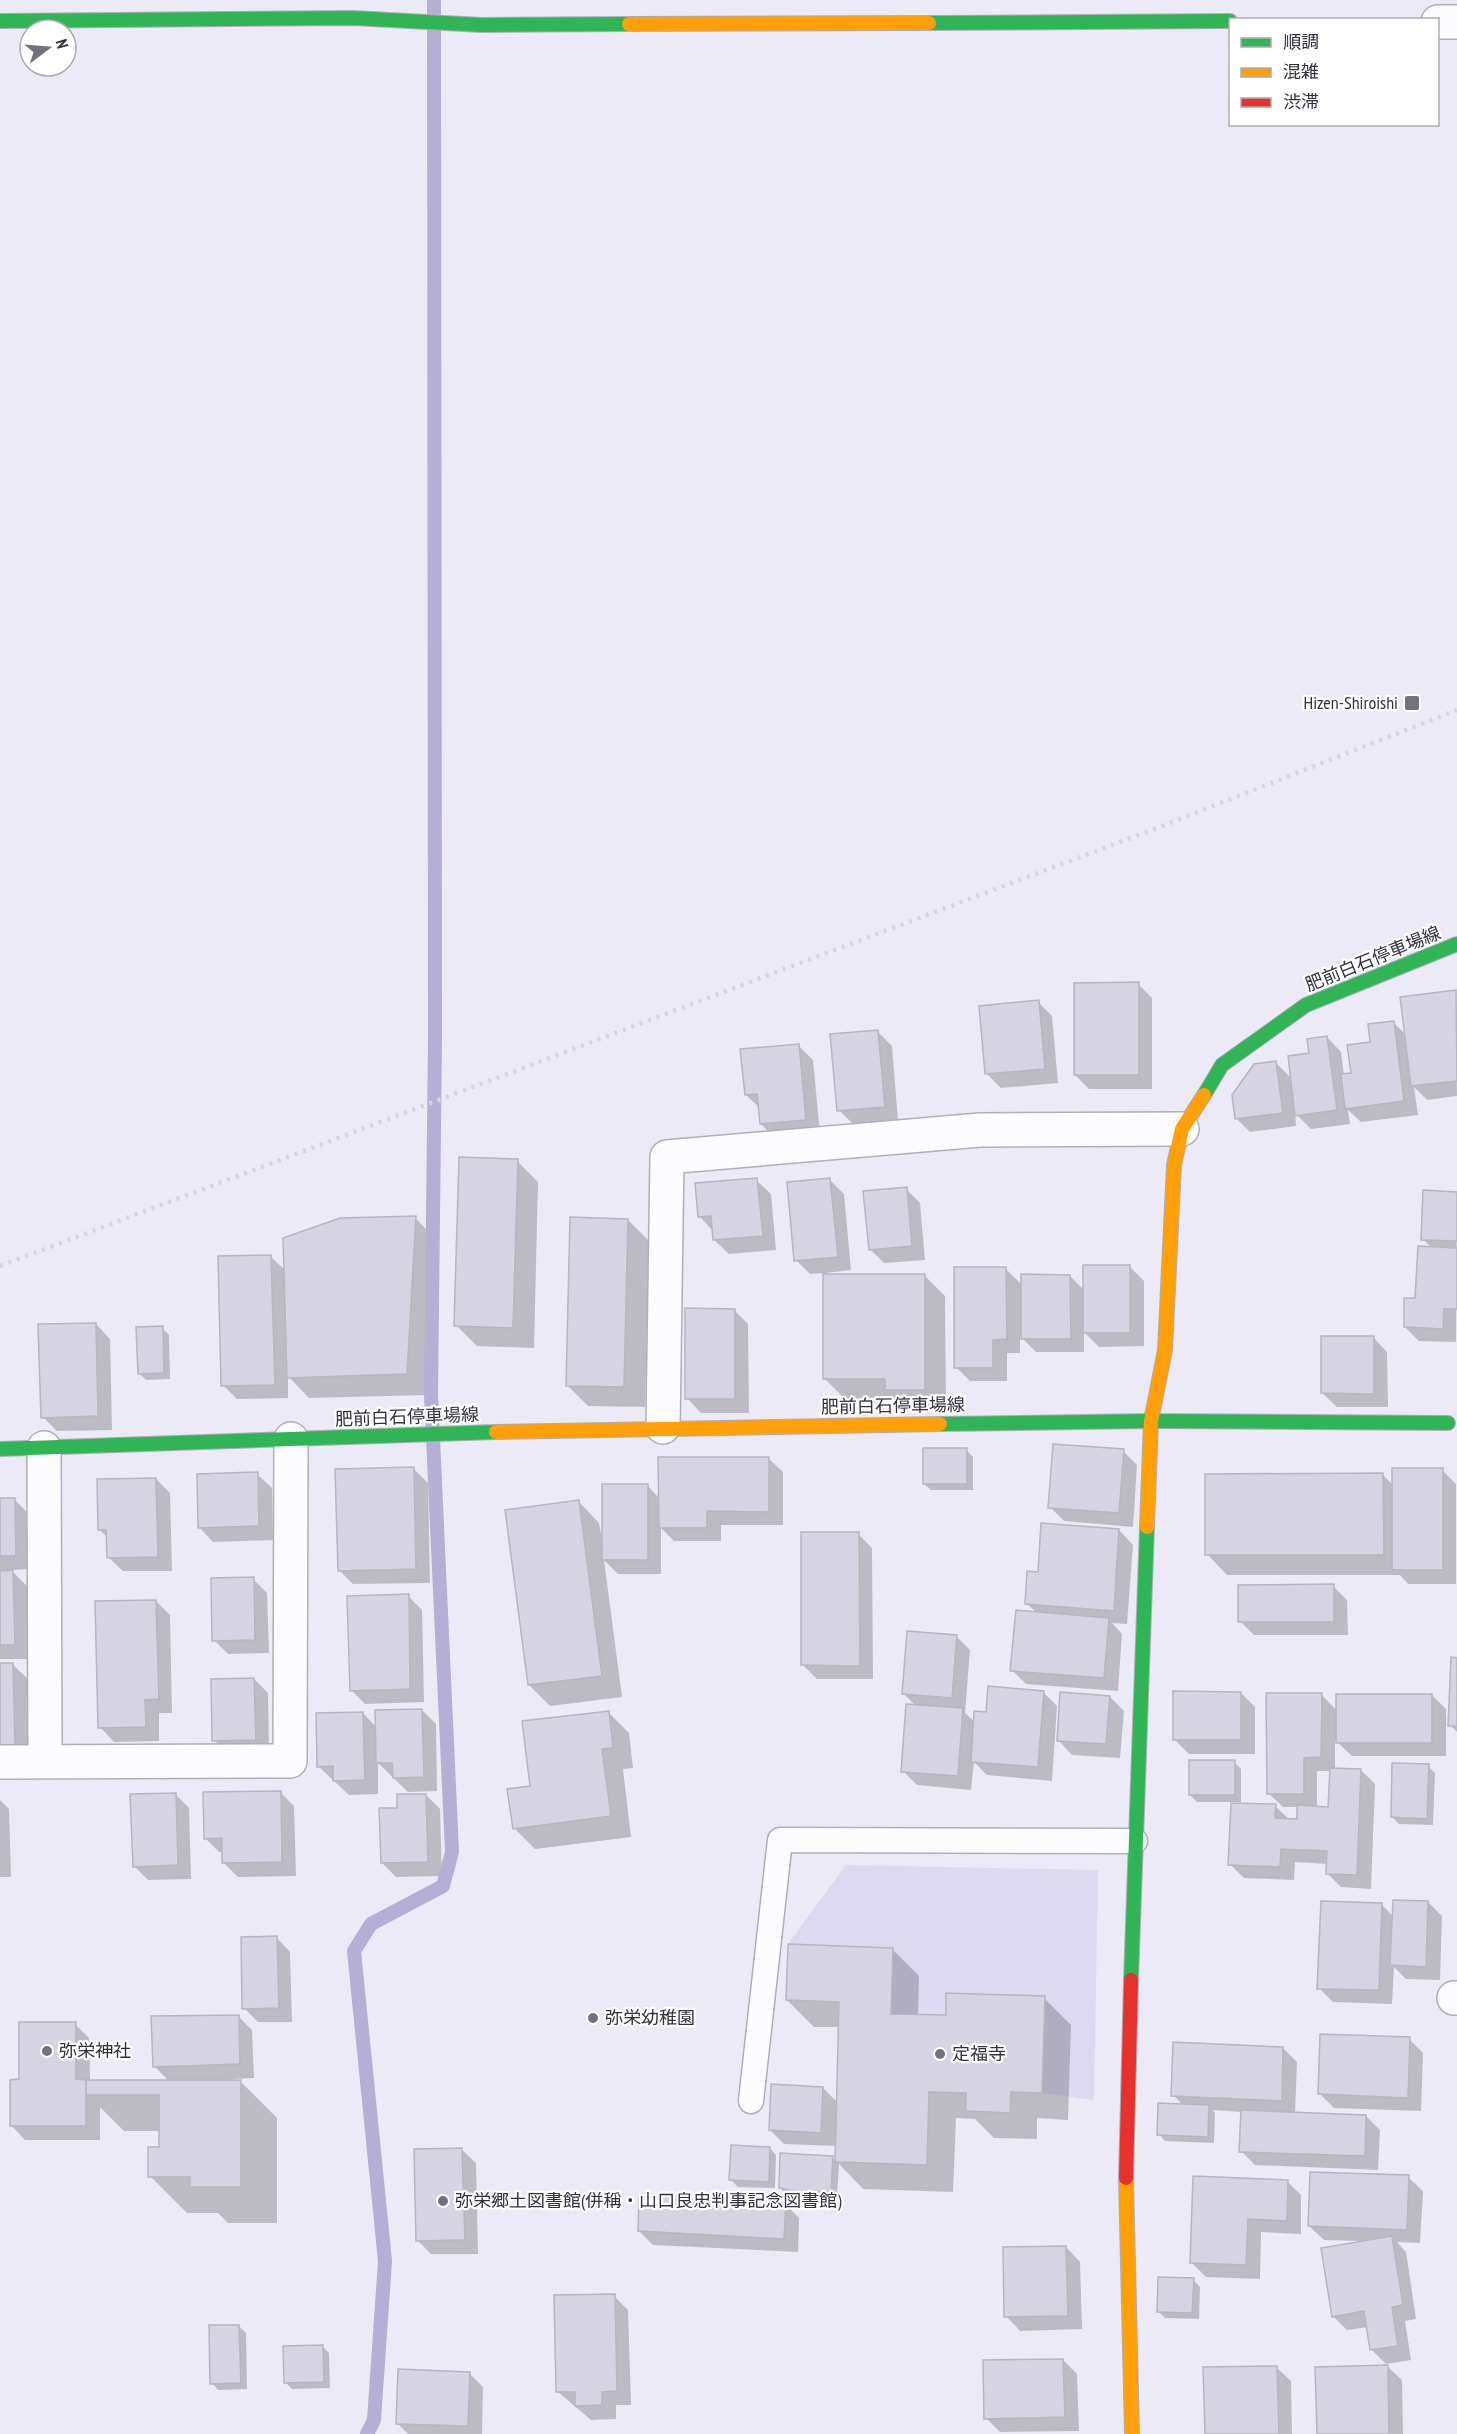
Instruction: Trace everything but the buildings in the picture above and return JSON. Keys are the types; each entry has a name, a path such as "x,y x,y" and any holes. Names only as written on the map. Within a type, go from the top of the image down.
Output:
{"street":[{"path":"0,21 353,18 494,25 1132,10 1229,21"},
{"path":"1439,22 1457,22"},
{"name":"肥前白石停車場線","path":"0,1449 663,1427 1151,1421 1165,1350 1174,1165 1182,1129 1222,1065 1306,1005 1457,944"},
{"path":"663,1427 667,1157 980,1130 1182,1129"},
{"path":"1132,2434 1125,2153 1151,1421 1448,1423"},
{"path":"0,1762 290,1761 291,1438"},
{"path":"44,1448 45,1761"}],"lane":[{"path":"751,2101 780,1840 1135,1840"}],"shaded area":[{"path":"846,1865 1098,1870 1094,2100 1042,2093 1045,1996 946,1994 946,2015 891,2014 892,1948 788,1944"}],"waterway":[{"path":"367,2434 374,2420 385,2261 354,1951 371,1924 443,1886 452,1852 431,1395 435,1038 434,0"}],"railway":[{"path":"0,1266 1157,828 1457,710"}],"traffic: fast":[{"path":"0,21 353,18 482,25 629,24"},
{"path":"929,23 1229,21"},
{"path":"1204,1095 1222,1065 1306,1005 1457,944"},
{"path":"940,1424 1151,1421 1448,1423"},
{"path":"0,1449 496,1432"},
{"path":"1131,1980 1147,1527"}],"traffic: slow":[{"path":"629,24 929,23"},
{"path":"1147,1527 1151,1421 1165,1350 1174,1165 1182,1129 1204,1095"},
{"path":"496,1432 940,1424"},
{"path":"1126,2178 1132,2434"}],"traffic: jam":[{"path":"1126,2178 1131,1980"}],"place":[{"name":"Hizen-Shiroishi","path":"1412,703"},
{"name":"弥栄幼稚園","path":"593,2018"},
{"name":"弥栄神社","path":"47,2051"},
{"name":"定福寺","path":"940,2054"},
{"name":"弥栄郷土図書館(併稱・山口良忠判事記念図書館)","path":"443,2201"}]}
